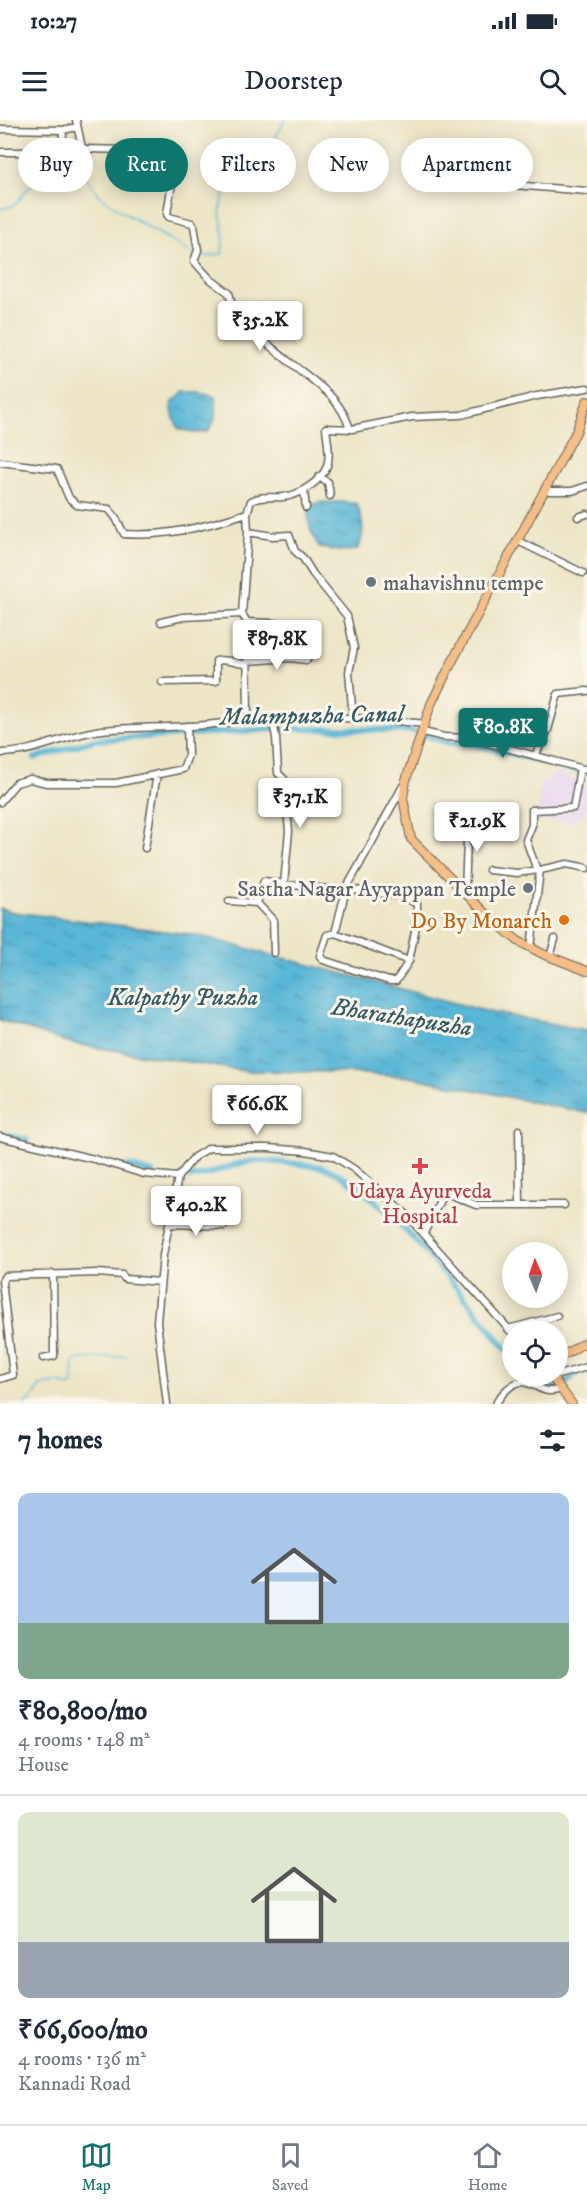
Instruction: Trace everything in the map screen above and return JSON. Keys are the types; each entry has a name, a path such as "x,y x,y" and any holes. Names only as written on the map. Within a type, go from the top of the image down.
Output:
{"main road":[{"path":"587,401 576,432 431,704 406,780 403,798 411,839 465,894 518,941 550,957 587,971"},
{"path":"568,1353 587,1341"},
{"path":"559,1386 572,1404"}],"street":[{"path":"0,129 63,130 76,124 82,148 169,151 174,155 167,214 169,217 192,223 194,226 198,250 194,261 210,279 229,293 233,308 239,318 296,367 322,385 344,414 350,429"},
{"path":"0,153 62,152 63,130"},
{"path":"533,187 587,191"},
{"path":"248,722 247,622 242,614 248,513 251,501 258,497 294,496 304,491 319,477 327,467 326,428 350,429 375,426 412,417 461,415 537,396 587,388"},
{"path":"0,462 57,469 69,498 77,505 109,509 124,534 156,534 205,526 248,513"},
{"path":"319,477 328,482 330,496"},
{"path":"544,491 572,490 587,486"},
{"path":"304,491 306,508"},
{"path":"578,517 587,514"},
{"path":"248,532 273,536 289,535 295,551 303,558 347,616 354,648 349,672 353,718"},
{"path":"518,541 583,573"},
{"path":"161,622 183,617 242,614"},
{"path":"247,622 309,625"},
{"path":"162,682 216,681 216,661 225,659 237,664 290,658 308,660"},
{"path":"535,756 548,730 558,694 587,691"},
{"path":"0,753 37,749 82,733 145,727 187,732 272,719 353,718 444,737 470,738 583,769 573,808 532,810 532,825 526,840 538,870 531,948"},
{"path":"272,719 276,737 278,773 284,779 289,831 284,884"},
{"path":"0,802 16,783 30,779 47,783 116,783 183,769 188,754 187,732"},
{"path":"145,848 157,774"},
{"path":"335,933 345,890 406,780"},
{"path":"465,894 468,811"},
{"path":"489,870 517,873 567,864 587,868"},
{"path":"257,903 264,881 403,896 417,904 417,921 409,961 396,981 389,981 323,960 320,956 327,935 335,933 409,961"},
{"path":"229,901 257,903 273,920 274,953"},
{"path":"550,957 555,939"},
{"path":"519,1131 520,1205"},
{"path":"0,1137 94,1159 144,1174 178,1177"},
{"path":"167,1404 157,1322 160,1282 178,1177 194,1157 209,1148 268,1148 333,1156 354,1169 378,1189 424,1233 502,1321"},
{"path":"424,1233 444,1192 476,1205 564,1205"},
{"path":"170,1224 224,1226"},
{"path":"0,1379 13,1375 2,1281 5,1276 98,1273 122,1275 125,1279 160,1282"},
{"path":"43,1358 54,1356 53,1274"},
{"path":"545,1320 557,1316"},
{"path":"568,1372 587,1367"},
{"path":"496,1404 506,1390 522,1382 546,1391 561,1389"}],"shaded area":[{"path":"558,772 587,786 587,808 575,823 537,821 541,783"}],"water":[{"path":"184,392 200,392 216,396 216,416 207,432 196,433 179,429 171,404"},
{"path":"321,502 357,504 363,527 362,538 357,550 339,551 320,548 312,533 308,517 310,505"},
{"name":"Kalpathy Puzha","path":"0,908 13,912 196,935 489,1012 587,1030 587,1113 410,1077 333,1072 245,1071 68,1043 0,1020"}],"waterway":[{"path":"200,257 222,254 224,235 220,213 230,168 258,159 270,146 285,120"},
{"path":"0,209 15,205 32,185 52,183 62,173 71,170 89,180 100,196 121,211 195,255"},
{"name":"Malampuzha Canal","path":"35,758 95,740 275,729 344,729 412,731 449,743 470,743 587,773"},
{"path":"0,1134 27,1140"},
{"path":"190,1177 253,1161 315,1166 338,1174 364,1192 422,1247 502,1344"},
{"path":"127,1166 152,1173"},
{"path":"24,1404 33,1398 40,1386 54,1383 68,1387 73,1385 74,1361 127,1356"},
{"path":"568,1380 578,1372 587,1371"},
{"path":"541,1386 548,1388 560,1386"}],"place":[{"name":"mahavishnu tempe","path":"371,582"},
{"name":"Sastha Nagar Ayyappan Temple","path":"528,888"},
{"name":"D9 By Monarch","path":"564,920"},
{"name":"Udaya Ayurveda Hospital","path":"420,1166"}],"water label":[{"name":"Bharathapuzha","path":"402,1017"}]}
